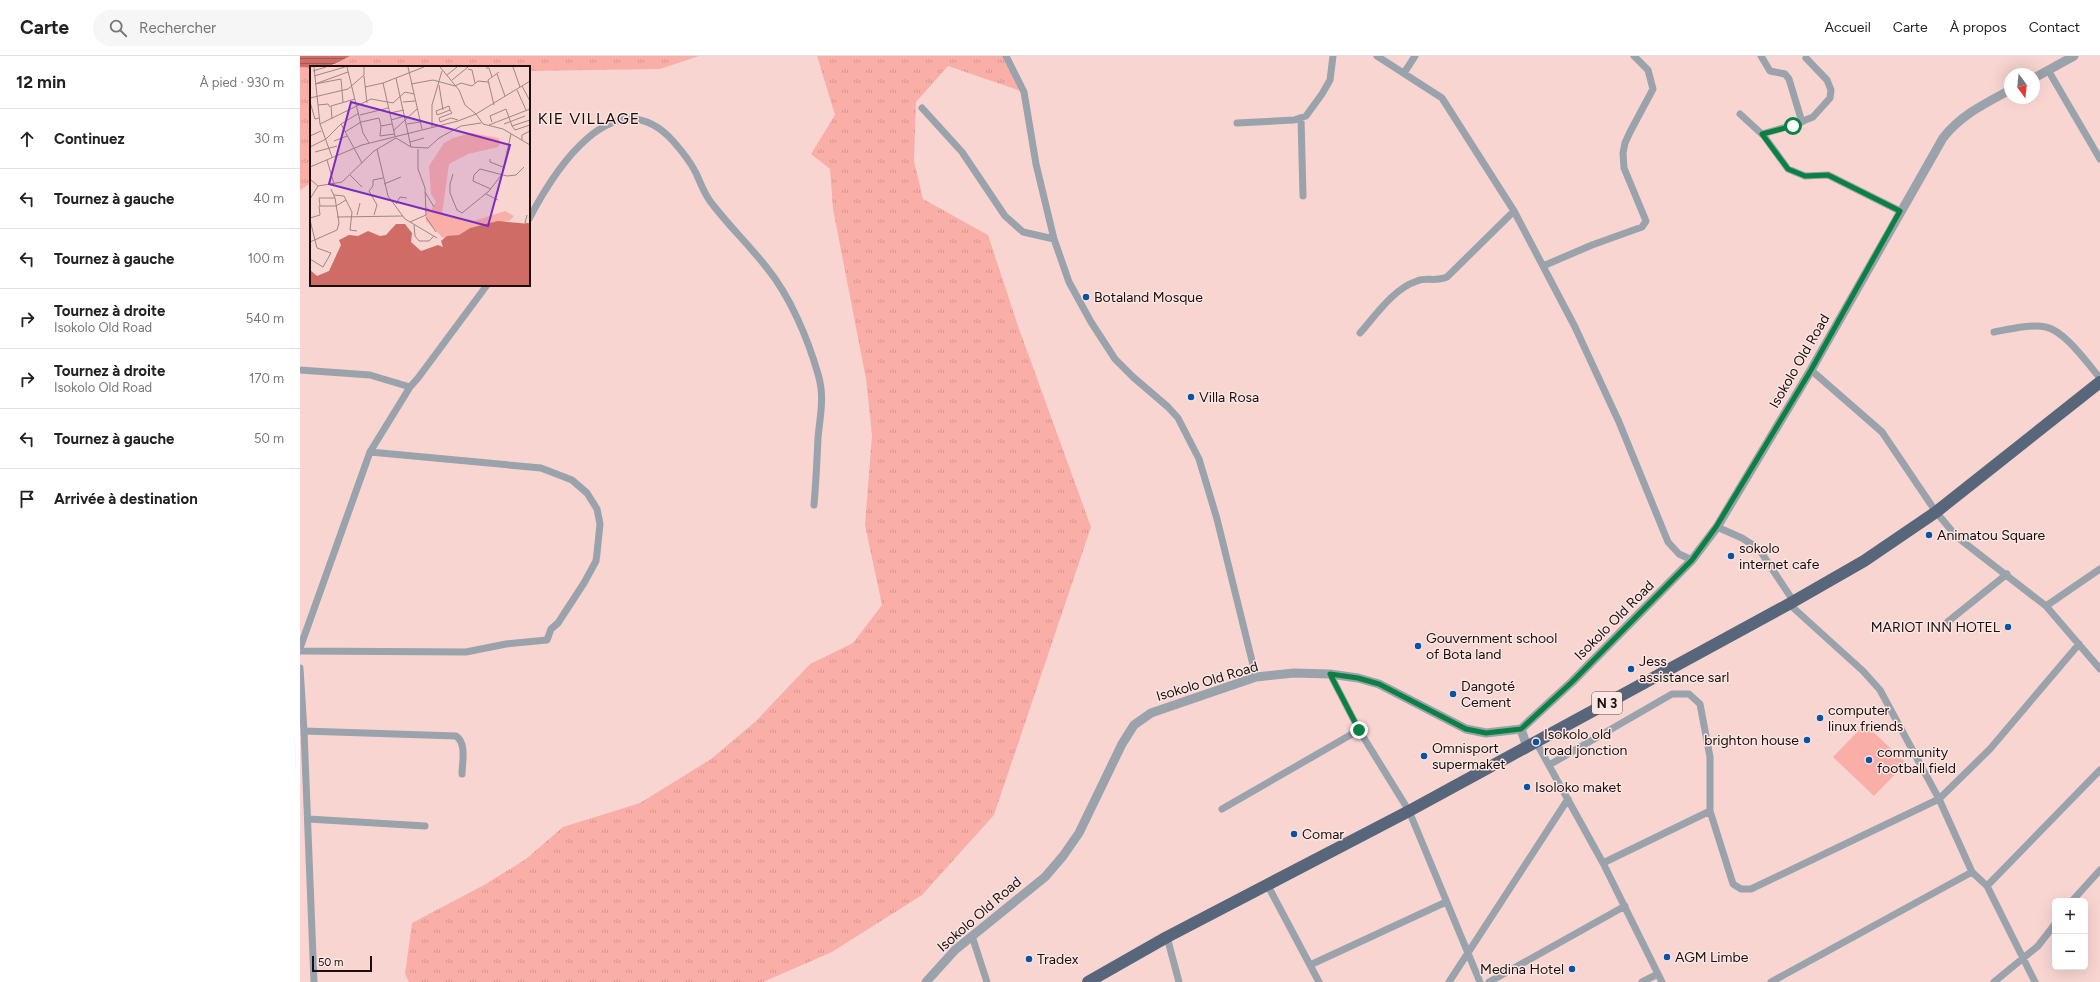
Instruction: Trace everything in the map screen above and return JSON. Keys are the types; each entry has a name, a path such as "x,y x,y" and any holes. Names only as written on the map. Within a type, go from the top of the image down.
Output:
{"highway":[{"name":"N 3","path":"1088,982 1167,937 1268,886 1409,811 1791,603 1864,560 1936,512 2100,382"}],"street":[{"path":"1006,56 1024,92 1036,164 1054,239 1069,282 1102,340 1123,368 1168,407 1178,418 1199,459 1217,519 1256,678"},
{"path":"1237,122 1301,118 1306,116 1330,80 1333,56"},
{"path":"1377,56 1442,98 1514,211 1575,327 1620,422 1668,542 1679,554 1692,560"},
{"path":"1404,73 1415,56"},
{"path":"1543,266 1592,245 1642,227 1646,221 1624,168 1625,143 1653,89 1648,70 1634,56"},
{"path":"1761,56 1770,71 1785,74 1789,79 1802,122"},
{"path":"2040,75 2074,56"},
{"path":"1762,134 1802,122 1813,117 1830,98 1831,90 1827,80 1806,58"},
{"path":"2048,70 2100,159"},
{"name":"Isokolo Old Road","path":"926,982 955,950 1045,877 1064,856 1079,833 1122,744 1134,725 1151,713 1256,678 1294,674 1330,674 1358,678 1379,684 1466,729 1486,733 1521,729 1572,682 1692,560 1716,527 1811,370 1940,143 1952,126 1971,111 2004,93"},
{"path":"922,108 962,152 1005,216 1023,232 1054,239"},
{"path":"1740,114 1762,134 1788,169 1805,176 1828,175 1900,211"},
{"path":"530,217 547,186 583,143 606,123 639,118 671,140 695,171 712,205 768,268 781,287 801,330 818,374 823,394 818,439 817,480 814,505"},
{"path":"1301,118 1303,196"},
{"path":"1360,333 1403,287 1418,280 1437,281 1447,277 1514,211"},
{"path":"300,648 370,452 410,387 485,286"},
{"path":"1994,332 2024,327 2047,327 2062,335 2100,378"},
{"path":"300,370 370,375 410,387"},
{"path":"1811,370 1840,393 1882,432 1936,512 1957,537 2007,574 2046,606 2100,669"},
{"path":"300,651 466,652 506,644 547,640 551,629 558,624 596,562 600,524 597,509 587,494 572,480 541,468 370,452"},
{"path":"1716,527 1742,538 1760,549 1791,603 1863,671 1880,690 1939,799 1972,872 1987,886 2035,982"},
{"path":"2046,606 2100,569"},
{"path":"1940,628 2007,574"},
{"path":"1549,765 1672,694 1689,694 1700,704 1710,757 1710,812 1733,884 1741,889 1751,889 1939,799 1990,749 2079,644"},
{"path":"300,668 308,820 314,982"},
{"path":"1330,674 1359,730 1409,811 1467,955 1480,982"},
{"path":"1521,729 1531,744 1549,765 1568,799 1603,863 1662,982"},
{"path":"1222,809 1359,730"},
{"path":"304,731 456,736 461,742 462,748 462,774"},
{"path":"1987,886 2100,770"},
{"path":"1449,982 1568,799"},
{"path":"1603,863 1710,812"},
{"path":"308,820 425,826"},
{"path":"2075,898 2100,870"},
{"path":"1771,982 1972,872"},
{"path":"1268,886 1319,982"},
{"path":"1310,965 1446,902"},
{"path":"1489,982 1625,906"},
{"path":"1994,982 2038,946 2052,928"},
{"path":"972,936 987,982"},
{"path":"1167,937 1179,982"},
{"path":"1642,982 1658,974"}],"green space":[{"path":"350,56 699,56 660,69 530,71 530,66 333,66"},
{"path":"817,56 1005,56 1024,92 948,66 916,102 914,161 923,199 988,235 1018,326 1091,527 994,815 922,895 832,952 763,982 409,982 405,974 412,923 484,885 526,859 563,827 640,803 711,759 755,722 810,664 853,643 882,605 865,525 872,435 866,379 833,209 830,169 811,154 835,115"},
{"path":"300,67 310,68 310,184 300,190"},
{"name":"community football field","path":"1865,724 1906,763 1874,796 1833,757"}],"shaded area":[{"path":"300,56 350,56 328,66 300,67"}],"place":[{"name":"Botaland Mosque","path":"1086,297"},
{"name":"Villa Rosa","path":"1191,397"},
{"name":"Animatou Square","path":"1929,535"},
{"name":"sokolo internet cafe","path":"1731,556"},
{"name":"MARIOT INN HOTEL","path":"2008,627"},
{"name":"Gouvernment school of Bota land","path":"1418,646"},
{"name":"Jess assistance sarl","path":"1631,669"},
{"name":"Dangoté Cement","path":"1453,694"},
{"name":"computer linux friends","path":"1820,718"},
{"name":"brighton house","path":"1807,740"},
{"name":"Isokolo old road jonction","path":"1536,742"},
{"name":"Omnisport supermaket","path":"1424,756"},
{"name":"community football field","path":"1869,760"},
{"name":"Isoloko maket","path":"1527,787"},
{"name":"Comar","path":"1294,834"},
{"name":"AGM Limbe","path":"1667,957"},
{"name":"Tradex","path":"1029,959"},
{"name":"Medina Hotel","path":"1572,969"}],"district":[{"name":"KIE VILLAGE","path":"589,118"}],"route":[{"path":"1359,730 1330,674 1358,678 1379,684 1466,729 1486,733 1521,729 1572,682 1692,560 1716,527 1811,370 1900,211 1828,175 1823,174 1805,176 1788,169 1762,134 1793,126"}]}
